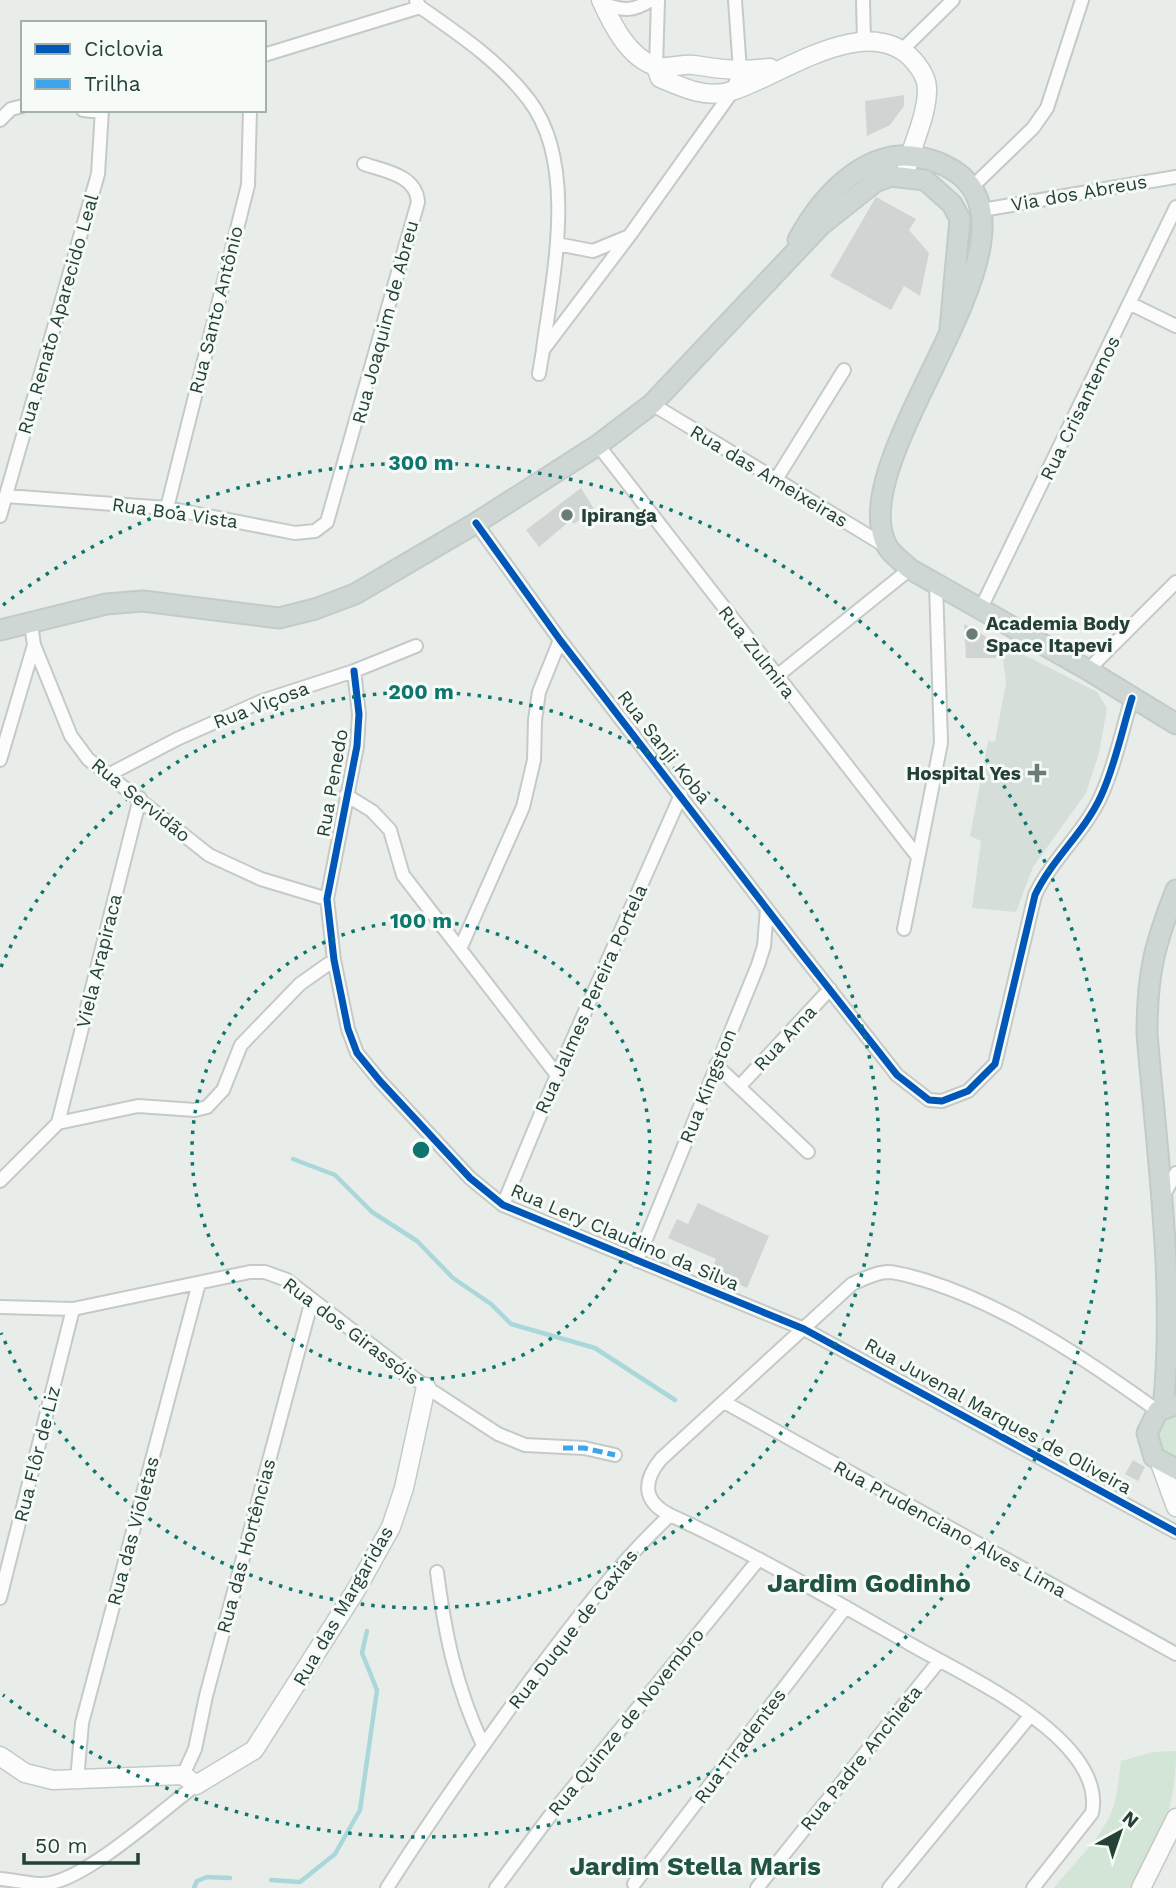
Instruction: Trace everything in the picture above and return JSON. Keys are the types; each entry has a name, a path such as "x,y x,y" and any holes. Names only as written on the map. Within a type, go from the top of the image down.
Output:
{"main road":[{"path":"785,262 810,218 842,183 886,155 908,155 933,160 971,188 982,210 981,243 970,283 887,470 880,523 887,547 910,569 1176,724"},
{"path":"0,631 106,604 143,601 279,618 315,609 355,594 477,523 598,445 652,404 785,262 855,195 875,181 891,176 925,180 952,204 960,219 950,330"},
{"path":"960,219 973,223 982,210"},
{"path":"1168,1466 1147,1442 1149,1425 1166,1408 1172,1371 1147,1034 1147,998 1155,944 1176,890"}],"street":[{"path":"602,2 619,10 632,10 651,0"},
{"path":"658,0 656,67 660,78 684,88 714,94 732,92 780,67 864,41 903,49 919,66 928,85 926,108 908,155 905,176"},
{"path":"543,350 630,235 732,92 740,71 735,0"},
{"path":"863,0 864,41"},
{"path":"903,49 953,0"},
{"path":"971,188 1033,128 1047,108 1082,0"},
{"path":"602,2 631,50 656,67 691,64 724,71 780,67"},
{"path":"266,54 418,4 483,52 531,103 552,150 557,244 539,373"},
{"path":"0,120 10,109 21,106"},
{"name":"Rua Renato Aparecido Leal","path":"0,516 98,174 102,112"},
{"name":"Rua Santo Antônio","path":"167,508 248,185 250,112"},
{"name":"Rua Joaquim de Abreu","path":"333,510 418,202 418,193 405,179 365,164"},
{"name":"Via dos Abreus","path":"982,210 1176,177"},
{"name":"Rua Crisantemos","path":"981,608 1176,207"},
{"path":"557,244 593,251 630,235"},
{"path":"1131,304 1176,326"},
{"path":"775,481 845,370"},
{"name":"Rua das Ameixeiras","path":"652,404 887,547"},
{"name":"Rua Zulmira","path":"598,445 918,857"},
{"name":"Rua Boa Vista","path":"6,496 167,508 295,533 315,531 327,522 333,510"},
{"name":"Rua Sanji Koba","path":"477,523 561,640 897,1075 929,1100 955,1096 979,1082 995,1064 1035,895 1045,875 1079,833 1101,796 1132,698"},
{"path":"777,676 910,569"},
{"path":"1087,670 1176,582"},
{"path":"904,929 941,743 936,584"},
{"name":"Rua Servidão","path":"31,624 34,645 71,736 88,758 209,855 261,879 327,899"},
{"path":"460,948 523,807 534,760 539,691 561,640"},
{"path":"0,760 34,645"},
{"name":"Rua Viçosa","path":"110,775 177,739 262,701 354,671 416,646"},
{"name":"Rua Penedo","path":"327,899 357,746 359,714 354,671"},
{"path":"346,795 372,811 390,830 403,875 557,1074"},
{"name":"Rua Jalmes Pereira Portela","path":"503,1205 557,1074 681,795"},
{"name":"Viela Arapiraca","path":"58,1123 140,798"},
{"name":"Rua Lery Claudino da Silva","path":"327,899 334,960 348,1029 357,1053 470,1178 503,1205 804,1329"},
{"name":"Rua Kingston","path":"637,1261 764,946 767,909"},
{"path":"0,1181 58,1123 138,1106 195,1110 207,1107 223,1090 241,1045 300,984 334,960"},
{"name":"Rua Ama","path":"739,1087 830,989"},
{"path":"716,1065 808,1152"},
{"path":"1161,1201 1176,1173"},
{"name":"Rua dos Girassóis","path":"0,1307 73,1309 265,1272 287,1280 426,1387 512,1441 584,1448 615,1455"},
{"path":"1033,1888 1092,1813 1095,1799 1093,1786 1072,1754 1048,1728 846,1607 759,1559 660,1510 649,1497 648,1480 673,1447 726,1403 852,1284 872,1274 889,1272 905,1275 963,1292 1166,1408"},
{"name":"Rua das Violetas","path":"77,1780 82,1723 199,1283"},
{"name":"Rua das Hortências","path":"190,1780 206,1696 312,1300"},
{"name":"Rua Flôr de Liz","path":"0,1598 73,1309"},
{"name":"Rua Juvenal Marques de Oliveira","path":"804,1329 1176,1532"},
{"name":"Rua das Margaridas","path":"190,1780 254,1750 356,1590 391,1527 404,1488 426,1387"},
{"name":"Rua Prudenciano Alves Lima","path":"726,1403 1176,1654"},
{"path":"1168,1466 1176,1507"},
{"name":"Rua Duque de Caxias","path":"387,1888 483,1745 616,1568 670,1515"},
{"name":"Rua Quinze de Novembro","path":"496,1888 549,1817 759,1559"},
{"path":"437,1572 453,1668 462,1699 483,1745"},
{"name":"Rua Tiradentes","path":"634,1884 846,1607"},
{"name":"Rua Padre Anchieta","path":"757,1888 939,1661"},
{"path":"890,1888 1031,1716"},
{"path":"0,1756 13,1767 39,1778 190,1780"},
{"path":"0,1879 48,1886 73,1876 93,1863 190,1780"},
{"path":"1141,1888 1176,1818"}],"shaded area":[{"name":"Hospital Yes","path":"1001,643 1097,692 1107,708 1099,753 1086,793 1033,867 1016,912 972,908 981,841 970,836 988,741 995,742 1006,683"}],"green space":[{"path":"1176,1414 1176,1460 1160,1448 1158,1437 1162,1423"},
{"path":"1176,1751 1173,1790 1164,1824 1150,1855 1130,1888 1054,1888 1096,1838 1109,1817 1115,1800 1121,1761 1153,1752"}],"building":[{"path":"904,95 904,106 890,125 867,136 865,101"},
{"path":"876,197 916,219 909,230 929,253 920,296 904,286 891,310 830,276"},
{"name":"Ipiranga","path":"581,488 594,509 574,524 571,520 539,547 526,530"},
{"name":"Academia Body Space Itapevi","path":"964,624 997,643 998,658 966,658"},
{"path":"698,1203 769,1236 747,1288 711,1272 716,1259 668,1238 677,1219 688,1224"},
{"path":"1133,1460 1145,1467 1138,1481 1125,1474"}],"waterway":[{"path":"293,1159 335,1175 372,1212 417,1241 453,1278 491,1304 511,1324 595,1348 675,1400"},
{"path":"271,1880 300,1882 335,1854 360,1810 377,1690 362,1653 367,1631"},
{"path":"194,1888 197,1881 207,1877 230,1878"}],"marked path":[{"path":"563,1448 584,1448 615,1455"}],"cycle path":[{"path":"476,523 560,640 797,948 897,1075 929,1100 942,1101 968,1091 995,1064 1035,895 1101,796 1132,698"},
{"path":"354,671 359,714 357,746 327,899 334,960 348,1029 357,1053 470,1178 503,1205 804,1329 1176,1532"}],"place":[{"name":"Ipiranga","path":"567,515"},
{"name":"Academia Body Space Itapevi","path":"972,634"},
{"name":"Hospital Yes","path":"1037,773"}],"district":[{"name":"Jardim Godinho","path":"869,1583"},
{"name":"Jardim Stella Maris","path":"695,1866"}]}
